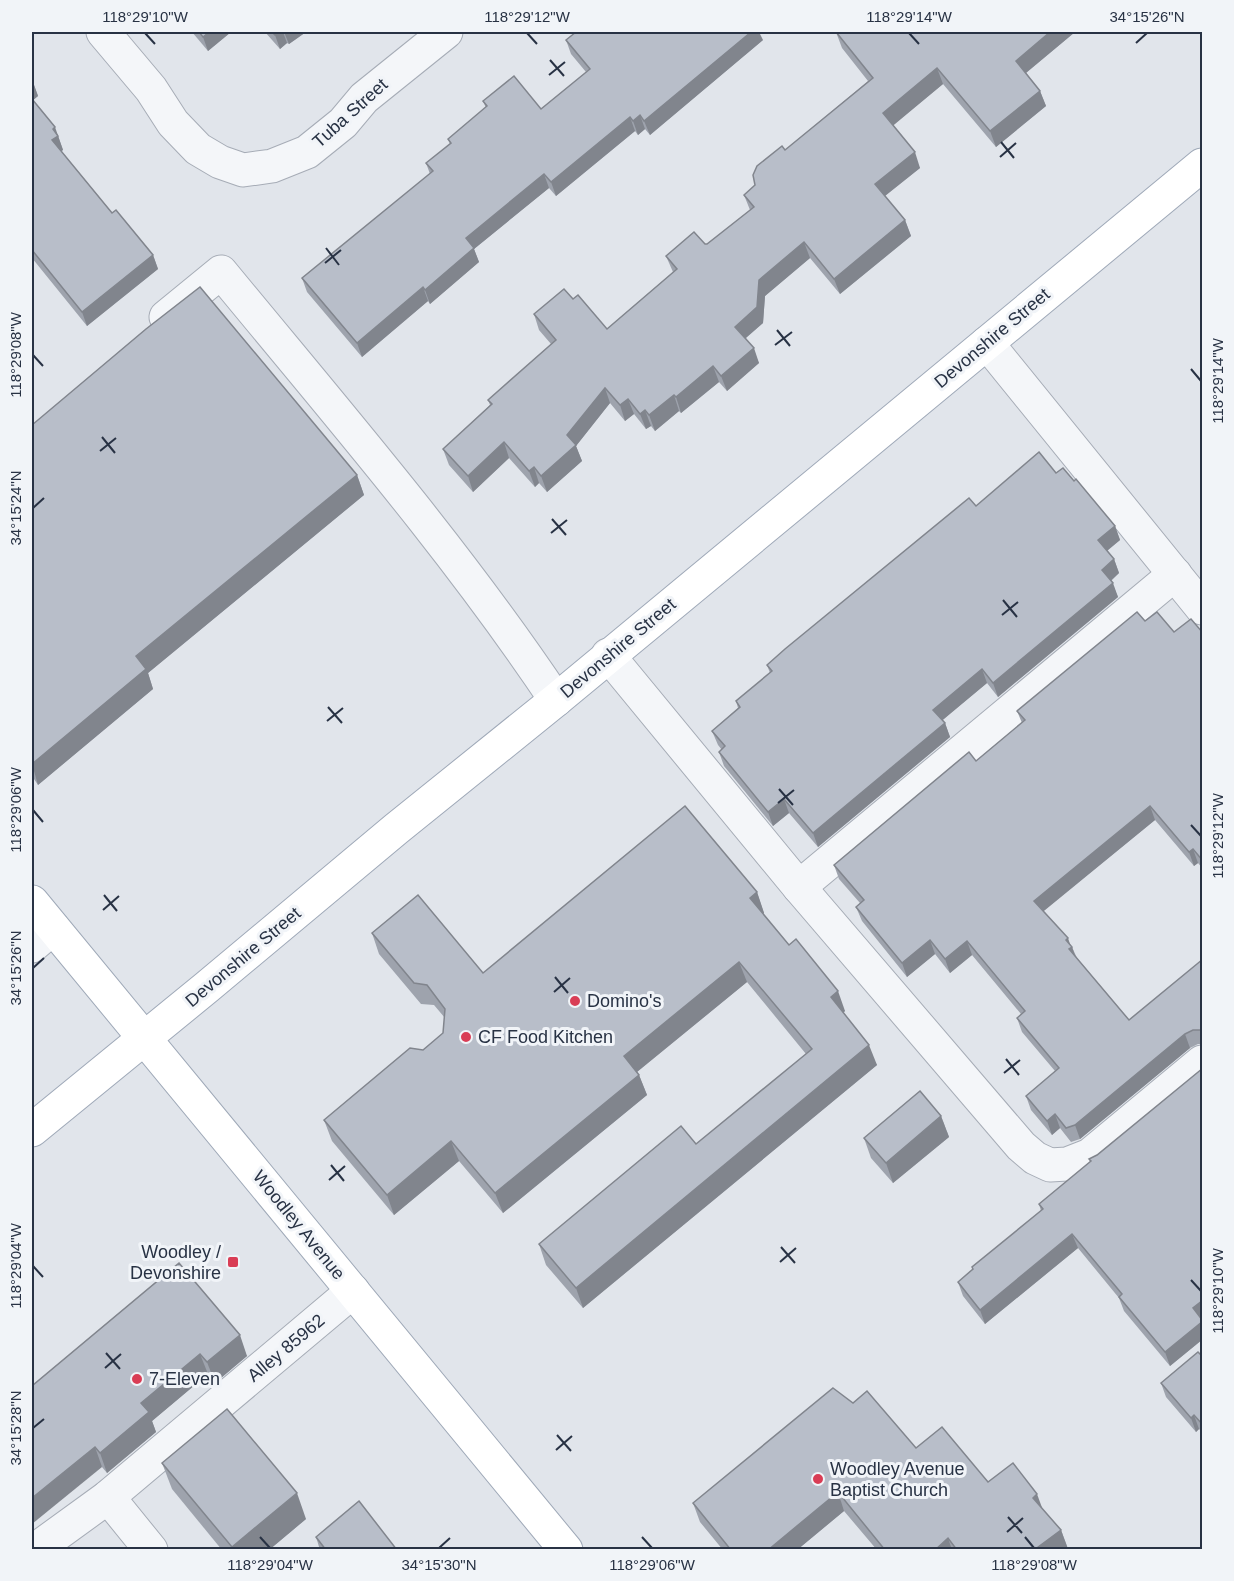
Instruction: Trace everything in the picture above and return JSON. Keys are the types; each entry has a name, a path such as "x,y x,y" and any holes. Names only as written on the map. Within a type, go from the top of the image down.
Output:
{"main road":[{"name":"Devonshire Street","path":"33,1126 145,1038 1203,165"},
{"name":"Woodley Avenue","path":"32,902 42,937 145,1038 566,1550"}],"street":[{"name":"Tuba Street","path":"104,32 151,89 173,123 198,149 220,162 243,170 272,166 307,152 343,123 364,98 446,32"},
{"path":"146,333 221,272 413,505 508,629 556,700"},
{"path":"987,343 1203,608"},
{"path":"799,886 1175,574"},
{"path":"608,655 799,886 1021,1146 1035,1158 1050,1165 1067,1164 1090,1155 1203,1062"},
{"name":"Alley 85962","path":"34,1550 108,1497 353,1291"},
{"path":"108,1497 151,1550"}],"building":[{"path":"199,32 209,32 203,37"},
{"path":"576,32 751,32 644,121 640,115 633,121 630,117 551,182 544,174 466,238 474,248 425,290 423,287 357,343 302,278 433,171 426,163 451,143 448,139 487,106 483,101 514,76 541,109 590,69 566,40"},
{"path":"836,32 1050,32 1016,61 1040,91 990,131 937,68 883,113 915,152 875,184 905,220 834,279 804,242 759,280 757,307 735,327 754,348 721,376 713,366 676,397 674,395 649,415 645,410 640,414 628,399 620,405 605,388 567,435 576,445 541,476 534,467 529,471 504,442 468,476 443,449 492,404 488,400 556,340 534,314 564,289 573,299 578,295 607,329 677,269 666,256 694,232 707,244 754,207 744,195 755,185 753,175 757,166 782,146 785,150 873,78"},
{"path":"32,99 55,127 53,129 58,136 52,140 112,213 116,210 153,255 82,312 32,250"},
{"path":"200,287 357,475 136,656 146,669 32,764 32,425 146,329"},
{"path":"1039,452 1056,473 1063,468 1074,481 1076,479 1115,526 1098,540 1114,559 1102,570 1113,583 993,683 982,669 933,710 945,723 813,833 784,799 768,812 719,752 725,746 712,731 740,707 736,701 772,671 767,665 785,649 969,498 976,506"},
{"path":"1137,612 1145,621 1157,612 1174,632 1191,619 1203,633 1203,861 1193,849 1189,852 1150,806 1034,901 1068,938 1066,940 1072,947 1069,949 1129,1020 1203,959 1203,1030 1193,1030 1185,1034 1075,1125 1066,1128 1055,1114 1047,1121 1026,1096 1059,1068 1017,1018 1025,1011 967,941 945,959 930,940 902,963 856,907 864,900 834,865 969,752 976,761 1025,720 1017,711"},
{"path":"685,806 757,892 750,898 789,945 796,939 838,991 831,997 869,1045 576,1288 539,1244 681,1126 696,1144 812,1049 739,962 624,1056 639,1075 495,1193 451,1141 387,1195 324,1120 410,1048 423,1050 443,1033 445,1009 427,985 414,983 372,933 418,895 483,973"},
{"path":"1203,1068 1203,1300 1193,1308 1203,1321 1165,1352 1119,1297 1122,1294 1072,1234 980,1310 958,1282 973,1269 972,1267 1043,1209 1039,1204 1091,1161 1089,1159 1097,1155"},
{"path":"920,1091 941,1116 886,1163 864,1138"},
{"name":"7-Eleven","path":"179,1263 240,1335 207,1362 200,1354 141,1403 149,1412 100,1453 95,1447 32,1498 32,1383 33,1385"},
{"path":"1198,1352 1203,1357 1203,1425 1194,1415 1191,1418 1161,1383"},
{"path":"833,1388 853,1403 867,1391 916,1448 942,1427 988,1482 1013,1463 1037,1494 1033,1498 1061,1530 1034,1550 957,1550 948,1538 935,1550 885,1550 838,1492 768,1550 731,1550 693,1503"},
{"path":"227,1409 297,1493 232,1547 162,1463"},
{"path":"359,1501 397,1550 326,1550 316,1537"}],"place":[{"name":"Domino's","path":"575,1001"},
{"name":"CF Food Kitchen","path":"466,1037"},
{"name":"Woodley / Devonshire","path":"233,1262"},
{"name":"7-Eleven","path":"137,1379"},
{"name":"Woodley Avenue Baptist Church","path":"818,1479"}]}
